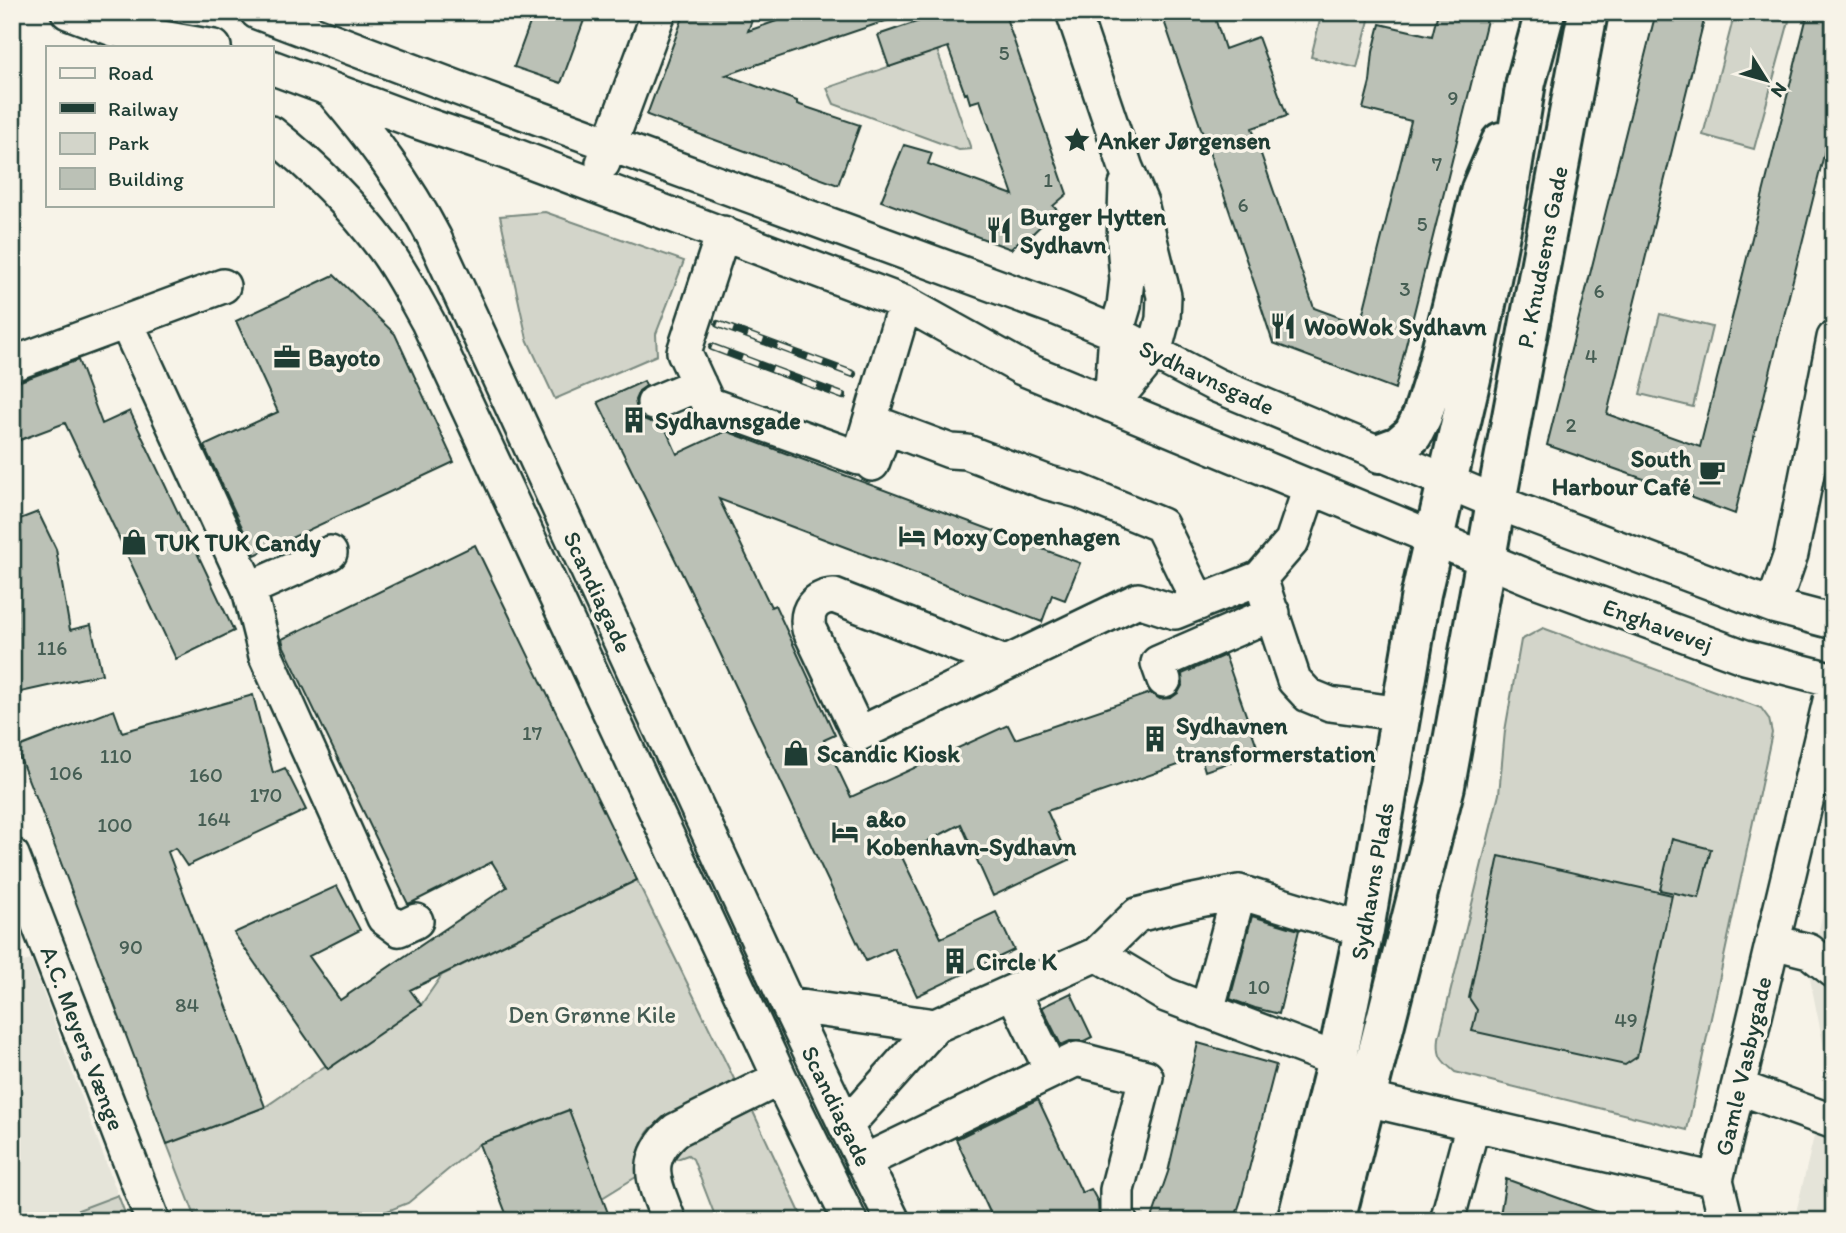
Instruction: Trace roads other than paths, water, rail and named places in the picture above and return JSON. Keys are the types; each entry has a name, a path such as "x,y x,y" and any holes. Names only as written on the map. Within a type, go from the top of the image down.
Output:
{"main road":[{"name":"P. Knudsens Gade","path":"1433,540 1473,370 1526,82 1545,12"},
{"name":"P. Knudsens Gade","path":"1486,561 1588,12"},
{"path":"1380,453 1399,446 1413,434 1422,416 1481,189 1526,82"},
{"name":"Sydhavns Plads","path":"1297,1221 1337,1060 1364,930 1421,594 1433,540"},
{"name":"Sydhavns Plads","path":"1335,1221 1445,786 1486,561"}],"street":[{"path":"68,12 129,38 205,46"},
{"name":"Scandiagade","path":"236,12 289,52 329,88 386,157 429,228 788,1005 893,1221"},
{"name":"Sydhavnsgade","path":"257,12 1059,309 1116,333 1216,385 1496,502"},
{"path":"595,185 659,12"},
{"path":"1073,12 1126,168 1141,203 1164,296 1163,319 1154,353 1111,405"},
{"path":"273,68 595,185 905,303 1022,368 1433,540"},
{"name":"Scandiagade","path":"273,135 314,168 362,221 385,250 428,322 780,1078 850,1221"},
{"path":"1111,405 1116,333 1124,306 1127,280 1124,243 1126,168"},
{"path":"723,233 684,352 708,404 862,463"},
{"path":"12,364 223,286"},
{"path":"862,463 905,303"},
{"path":"126,321 249,589 266,656 384,918 399,929 416,920"},
{"path":"1773,606 1791,554 1834,338"},
{"path":"654,403 699,384"},
{"path":"862,463 886,427 950,451 967,452 1049,483 1080,491 1161,525 1199,603"},
{"path":"1005,663 834,596 818,600 808,613 808,629 859,734 1138,600 1175,612 1260,578 1292,541 1310,488"},
{"path":"1496,502 1773,606 1834,622"},
{"name":"Enghavevej","path":"1433,540 1745,657 1834,682"},
{"path":"249,589 330,553"},
{"path":"1260,578 1294,680 1308,695 1330,704 1402,714"},
{"path":"1164,680 1158,663 1273,613"},
{"name":"Gamle Vasbygade","path":"1366,1100 1716,1180 1834,682"},
{"name":"A.C. Meyers Vænge","path":"12,855 153,1221"},
{"path":"845,1126 935,1026 1097,954 1137,915 1239,892 1364,930"},
{"path":"1208,1011 1239,892"},
{"path":"1773,942 1808,951 1834,971"},
{"path":"1097,954 1166,995 1337,1060"},
{"path":"1013,992 1052,1071"},
{"path":"788,1005 935,1026"},
{"path":"863,1162 1077,1059 1146,1077 1117,1189 1117,1214 1121,1221"},
{"path":"669,1221 654,1180 653,1167 656,1152 665,1140 676,1130 780,1078"},
{"path":"1738,1087 1834,1122"},
{"path":"1447,1221 1473,1124"},
{"path":"1716,1180 1726,1221"}],"railway":[{"path":"718,324 853,374"},
{"path":"712,347 843,396"}],"place":[{"name":"Anker Jørgensen","path":"1077,140"},
{"name":"Burger Hytten Sydhavn","path":"999,230"},
{"name":"WooWok Sydhavn","path":"1283,326"},
{"name":"Bayoto","path":"287,357"},
{"name":"Sydhavnsgade","path":"634,420"},
{"name":"South Harbour Café","path":"1712,472"},
{"name":"Moxy Copenhagen","path":"912,536"},
{"name":"TUK TUK Candy","path":"134,542"},
{"name":"Sydhavnen transformerstation","path":"1155,739"},
{"name":"Scandic Kiosk","path":"796,753"},
{"name":"a&o Kobenhavn-Sydhavn","path":"845,832"},
{"name":"Circle K","path":"955,961"}],"park label":[{"name":"Den Grønne Kile","path":"592,1014"}]}
